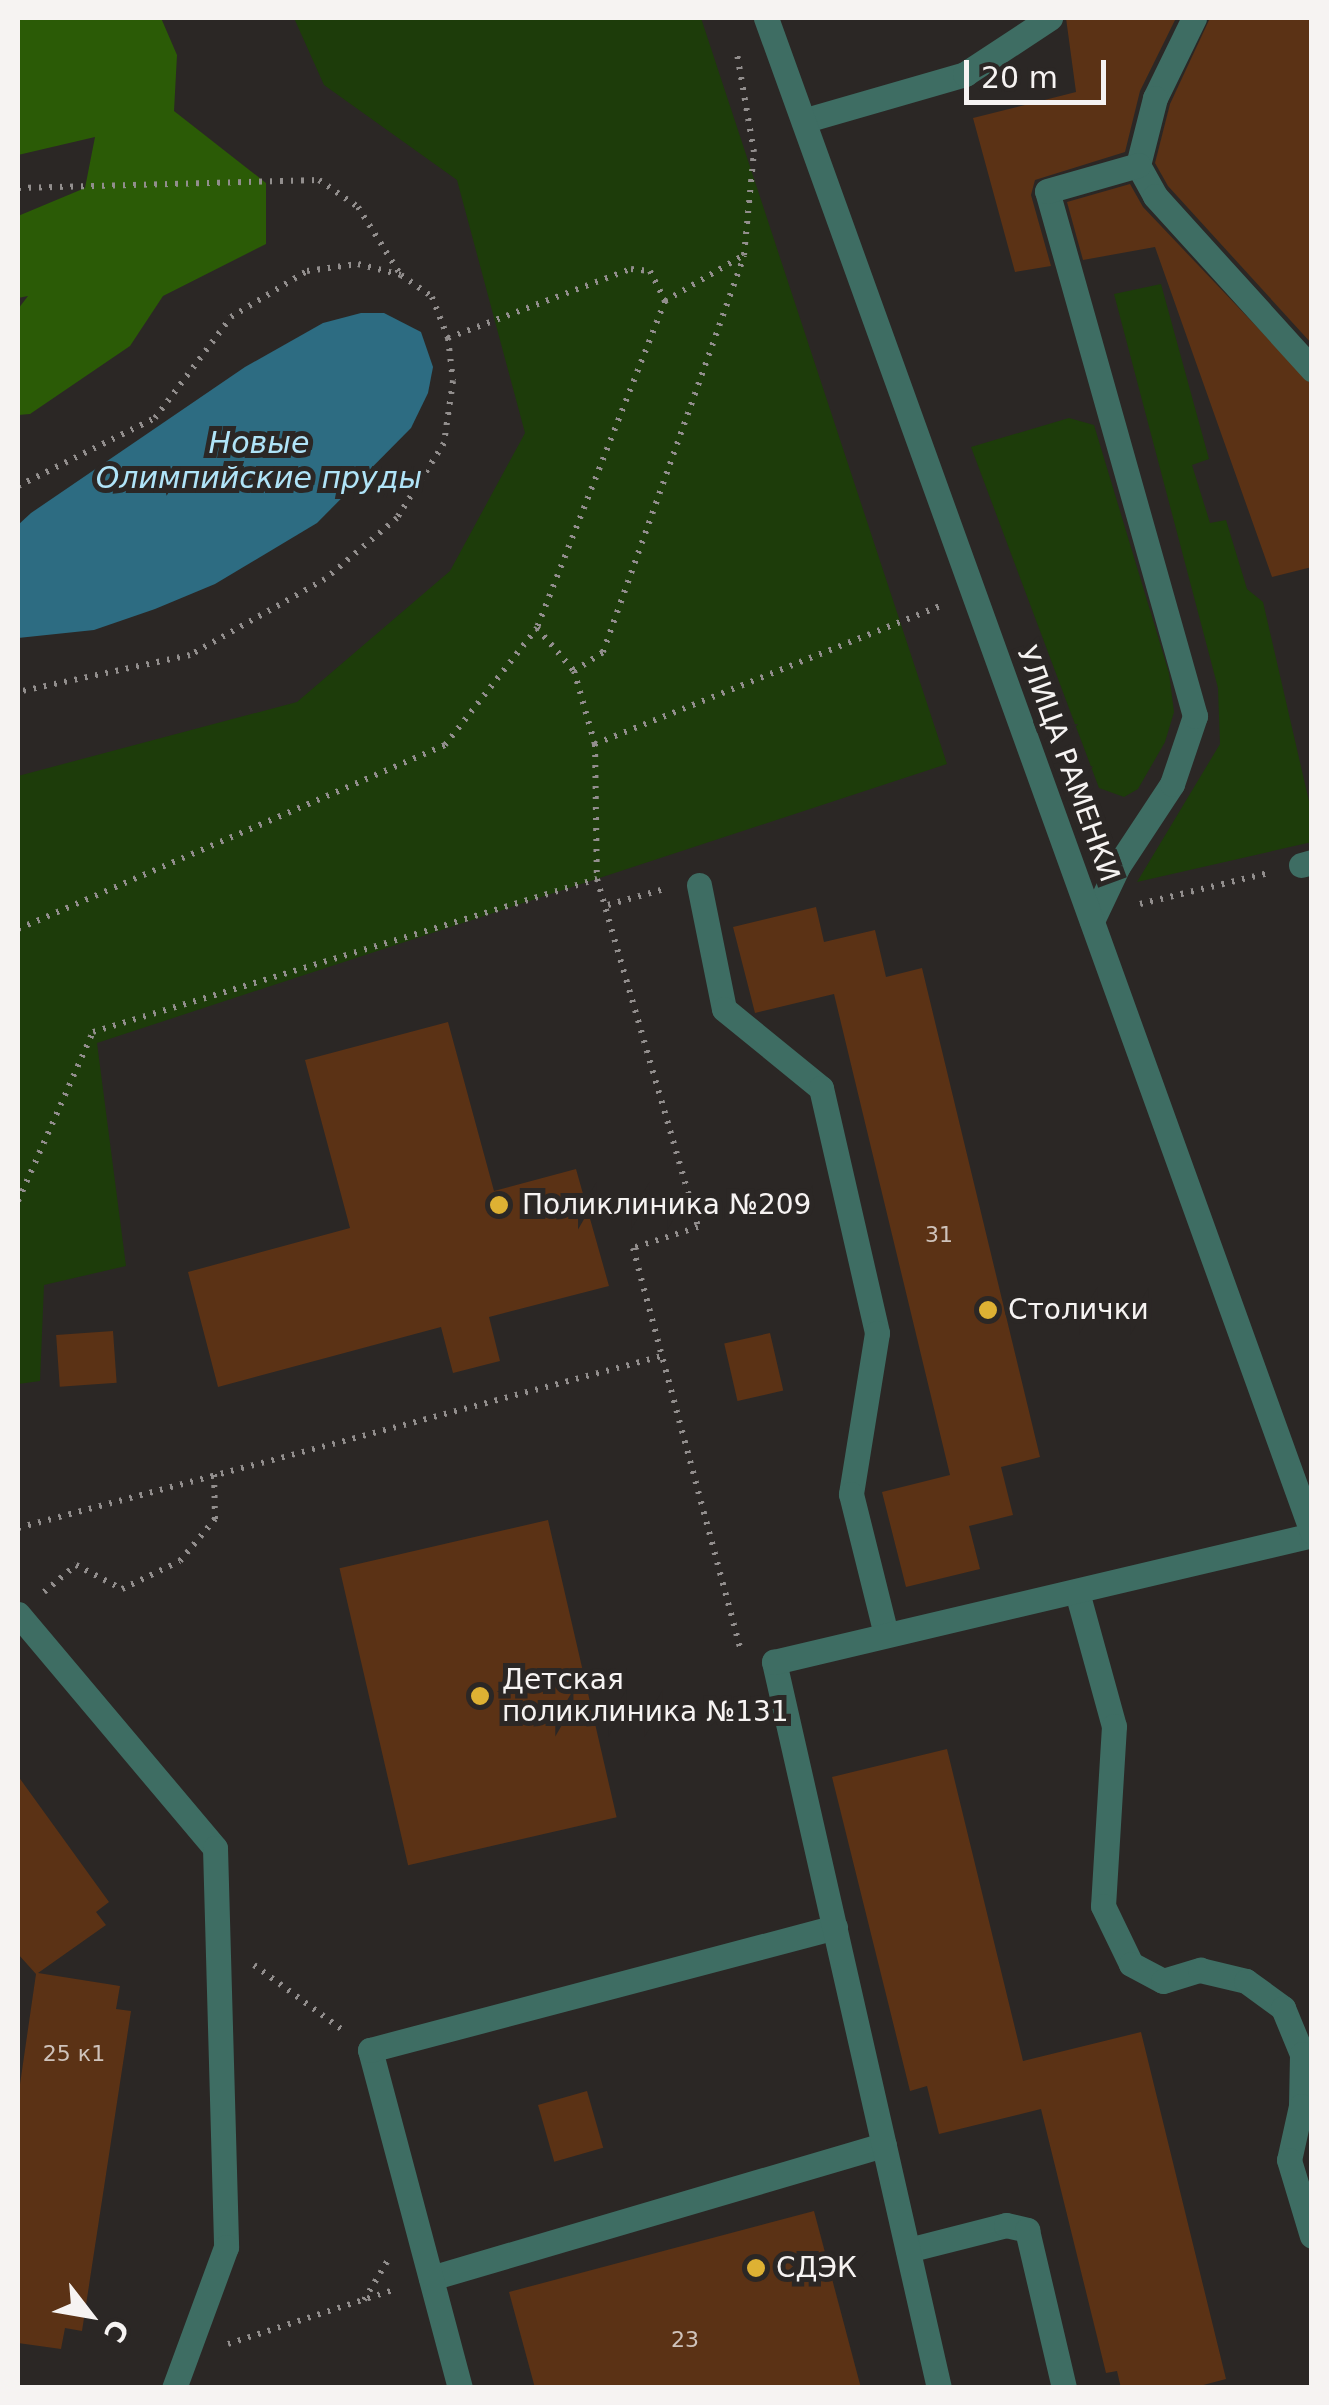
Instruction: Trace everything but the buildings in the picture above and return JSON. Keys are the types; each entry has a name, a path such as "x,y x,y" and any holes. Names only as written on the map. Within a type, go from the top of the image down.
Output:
{"street":[{"name":"УЛИЦА РАМЕНКИ","path":"766,18 806,120 1312,1534"},
{"path":"806,120 965,74 1050,18"},
{"path":"1194,18 1155,98 1138,165 1155,196 1312,369"},
{"path":"1092,921 1118,866 1172,784 1195,716 1047,191 1138,165"},
{"path":"700,886 724,1009 821,1088 877,1333 851,1494 886,1634"},
{"path":"939,2388 774,1662 1312,1534"},
{"path":"1076,1592 1114,1726 1103,1906 1131,1964 1163,1981 1200,1970 1246,1980 1283,2008 1302,2054 1301,2106 1289,2160 1312,2236"},
{"path":"18,1614 215,1848 226,2247 174,2388"},
{"path":"460,2388 370,2050 835,1927"},
{"path":"431,2278 884,2145"},
{"path":"908,2250 1006,2225 1026,2230 1064,2388"}],"path":[{"path":"574,671 602,652 744,254 754,152 734,34"},
{"path":"18,188 318,180 358,208 400,275"},
{"path":"18,930 445,744 537,628 665,301 744,254"},
{"path":"18,486 155,418 231,318 307,272 358,264 400,275 432,297 448,338 452,381 444,443 397,518 326,579 190,655 18,692"},
{"path":"448,338 631,269 650,272 665,301"},
{"path":"595,744 976,594"},
{"path":"537,628 574,671 595,744 597,879 608,906 698,1227 633,1248 666,1356 746,1670 774,1662"},
{"path":"1134,906 1306,864"},
{"path":"18,1201 93,1032 597,879"},
{"path":"608,906 642,890"},
{"path":"18,1528 214,1472 666,1356"},
{"path":"18,1614 76,1565 122,1589 180,1561 215,1519 214,1472"},
{"path":"218,1938 370,2050"},
{"path":"184,2358 431,2278"}],"green space":[{"path":"161,18 177,55 174,111 266,183 266,244 163,296 130,346 30,414 18,415 18,309 28,296 18,298 18,216 85,188 95,137 18,155 18,19"},
{"path":"294,18 701,18 947,764 97,1043 126,1266 44,1285 40,1381 18,1384 18,776 297,702 450,571 525,433 457,180 324,85"},
{"path":"1161,284 1209,459 1192,465 1210,523 1226,520 1247,589 1263,602 1311,810 1312,842 1137,882 1220,744 1218,688 1114,294"},
{"path":"1069,418 1094,425 1169,673 1174,712 1165,742 1138,789 1124,797 1099,788 971,447"}],"water":[{"name":"Новые Олимпийские пруды","path":"361,313 384,313 421,332 433,367 428,393 411,428 317,523 215,584 155,609 94,630 18,638 18,525 245,367 323,323"}],"place":[{"name":"Поликлиника №209","path":"499,1205"},
{"name":"Столички","path":"988,1310"},
{"name":"Детская поликлиника №131","path":"480,1696"},
{"name":"СДЭК","path":"756,2268"}]}
